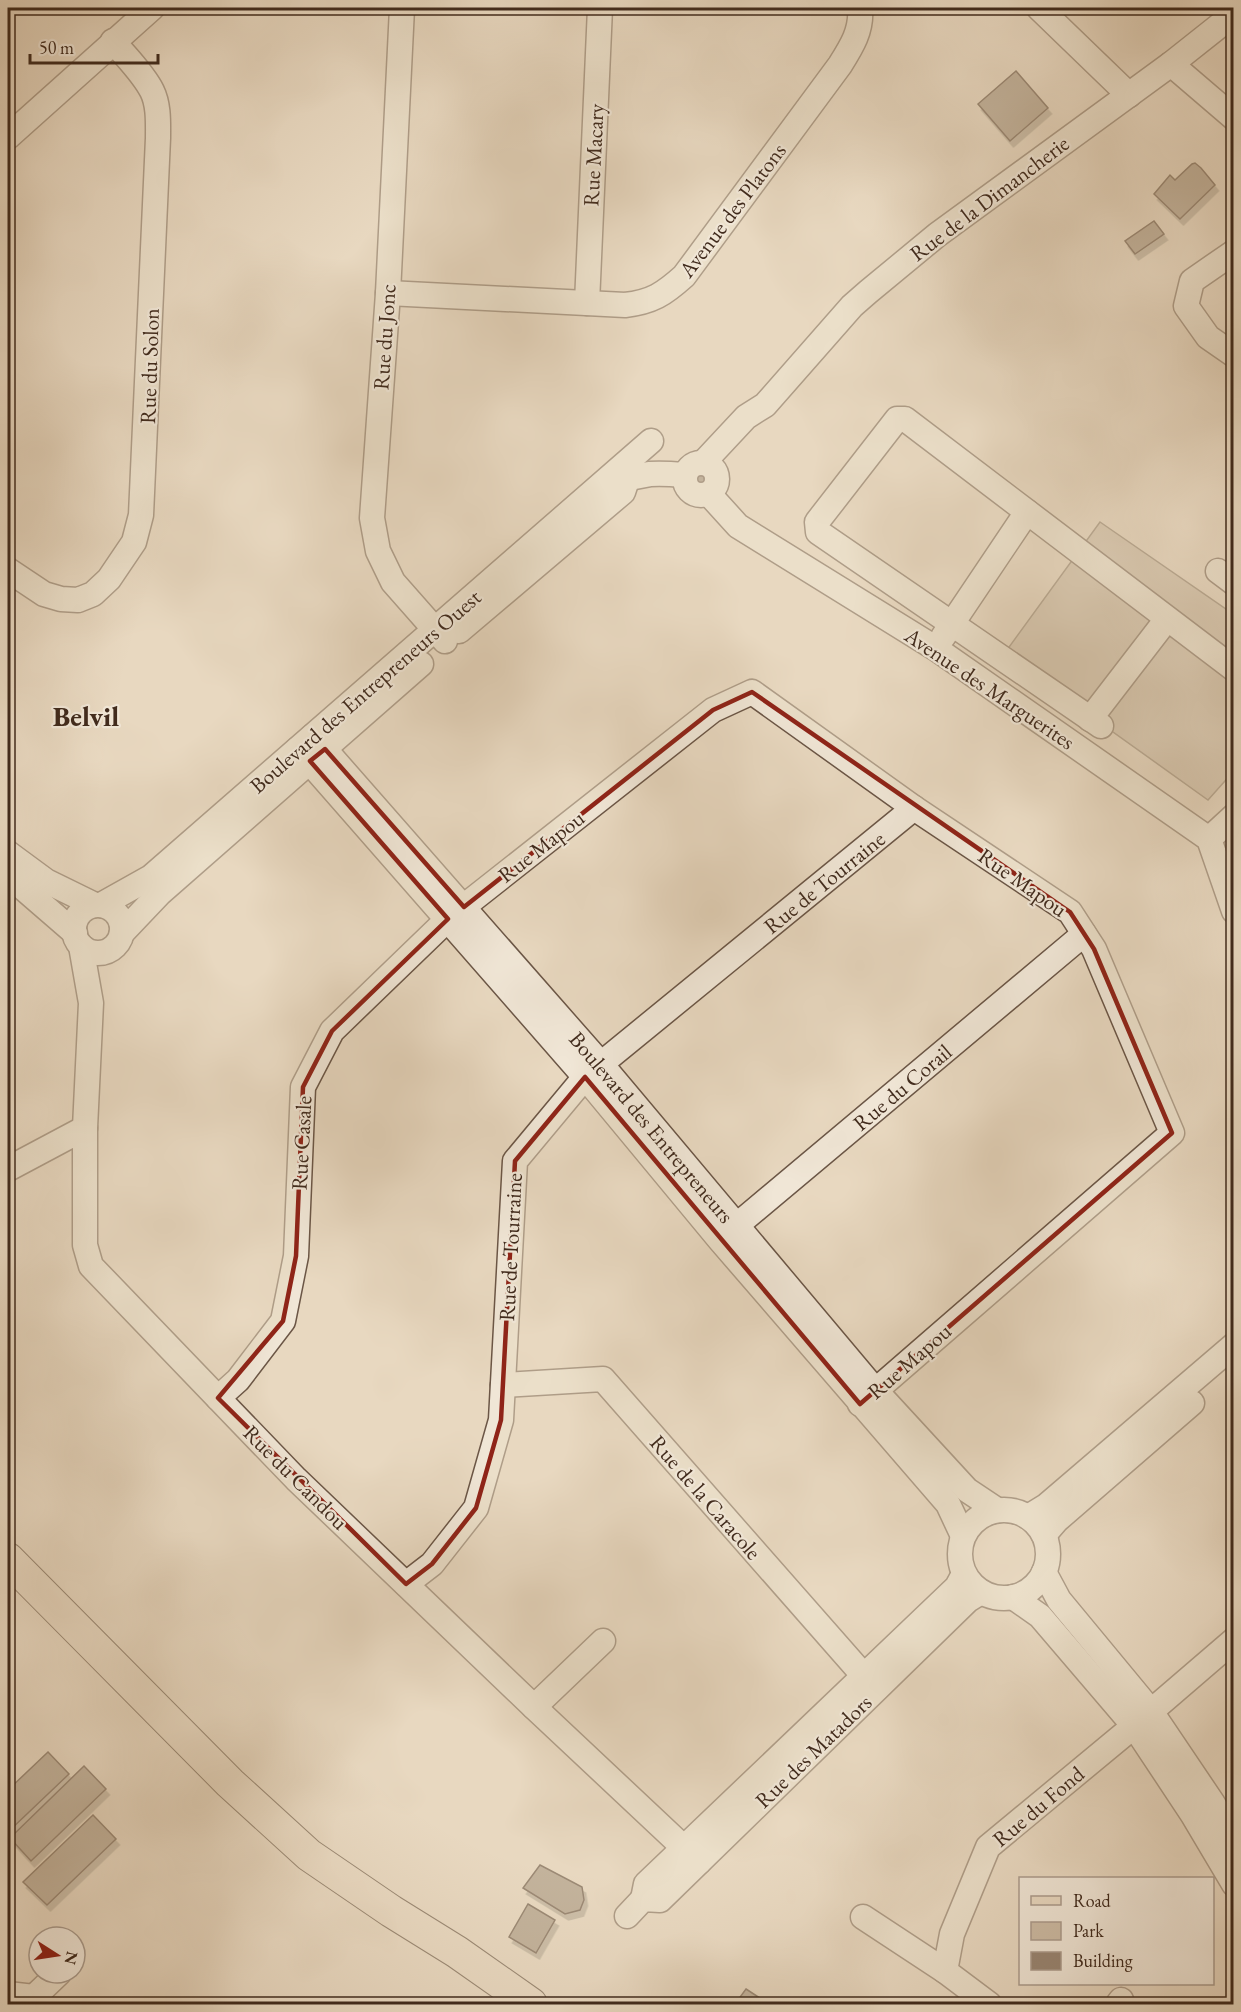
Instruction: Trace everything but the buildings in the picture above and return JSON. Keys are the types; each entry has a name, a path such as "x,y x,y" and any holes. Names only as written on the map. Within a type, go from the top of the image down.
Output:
{"main road":[{"path":"8,1559 230,1783 309,1855 391,1911 457,1952 531,2004"}],"street":[{"path":"8,136 152,8"},
{"name":"Rue du Jonc","path":"402,8 388,293 372,518 378,551 393,582 441,636"},
{"name":"Rue Macary","path":"587,303 600,8"},
{"name":"Avenue des Platons","path":"388,293 625,305 646,302 666,292 684,276 840,64 856,39 861,15 860,8"},
{"path":"1039,8 1129,95"},
{"name":"Rue de la Dimancherie","path":"703,477 756,425 765,405 860,299 937,235 1171,64 1233,14"},
{"name":"Rue du Solon","path":"8,570 44,594 61,599 78,600 93,594 109,579 134,542 141,515 158,138 157,111 152,92 140,73 113,41"},
{"path":"1171,64 1233,118"},
{"path":"1233,252 1192,281 1186,306 1208,336 1233,355"},
{"path":"1167,619 1096,723 818,532 817,522 897,419 905,419 1233,669"},
{"path":"618,479 651,441"},
{"name":"Boulevard des Entrepreneurs Ouest","path":"98,905 151,877 311,749 618,479 655,474 703,477"},
{"name":"Avenue des Marguerites","path":"703,477 738,526 935,648 1209,838"},
{"path":"935,648 1027,512"},
{"name":"Rue Mapou","path":"456,913 713,710 752,692 914,808 1070,912 1094,950 1172,1133 868,1397"},
{"name":"Boulevard des Entrepreneurs Ouest","path":"116,942 160,893 311,749"},
{"name":"Boulevard des Entrepreneurs","path":"311,749 593,1071 868,1397 948,1504 963,1536"},
{"name":"Rue de Tourraine","path":"406,1584 432,1564 476,1508 501,1420 515,1161 593,1071 914,808"},
{"path":"1233,816 1209,838 1233,911"},
{"path":"10,865 111,909 119,917 116,942 104,953 92,953 34,896 10,865"},
{"path":"78,939 75,926 79,915 89,907 98,905"},
{"name":"Rue Casale","path":"218,1398 238,1380 283,1321 296,1256 303,1087 332,1031 456,913"},
{"name":"Rue du Corail","path":"728,1233 1084,934"},
{"name":"Rue du Candou","path":"78,939 91,1003 85,1128 85,1245 91,1266 296,1479 534,1707 692,1854"},
{"name":"Rue du Candou","path":"91,1003 116,942"},
{"path":"8,1169 85,1128"},
{"path":"1028,1517 1046,1506 1233,1345"},
{"path":"1044,1535 1066,1513 1233,1367"},
{"name":"Rue de la Caracole","path":"503,1385 603,1379 871,1682"},
{"name":"Boulevard des Entrepreneurs","path":"868,1397 966,1490 998,1510"},
{"path":"1008,1510 1028,1517 1044,1535 1048,1553 1044,1572 1031,1588 1013,1597 1000,1598 981,1592 964,1574 960,1559 963,1536 977,1519 987,1513 1008,1510"},
{"path":"1044,1572 1059,1600 1142,1718 1212,1802 1233,1839"},
{"name":"Rue des Matadors","path":"871,1682 957,1587 964,1574"},
{"name":"Rue des Matadors","path":"635,1908 660,1900 692,1854 871,1682 968,1600 981,1592"},
{"path":"1013,1597 1040,1616 1142,1718 1193,1815 1233,1884"},
{"name":"Rue du Fond","path":"945,1971 952,1934 988,1847 1233,1640"},
{"path":"534,1707 603,1641"},
{"path":"862,1917 945,1971 989,2004"},
{"path":"8,1994 34,1997 46,1985"}],"highlighted area":[{"path":"752,692 1070,912 1094,949 1172,1133 860,1404 585,1077 515,1161 501,1420 476,1508 432,1564 406,1584 218,1398 283,1321 296,1256 303,1087 332,1031 448,919 310,761 325,749 464,907 713,710"}],"green space":[{"path":"1100,522 1233,614 1233,772 1208,800 1004,654"}],"district":[{"name":"Belvil","path":"86,716"}]}
